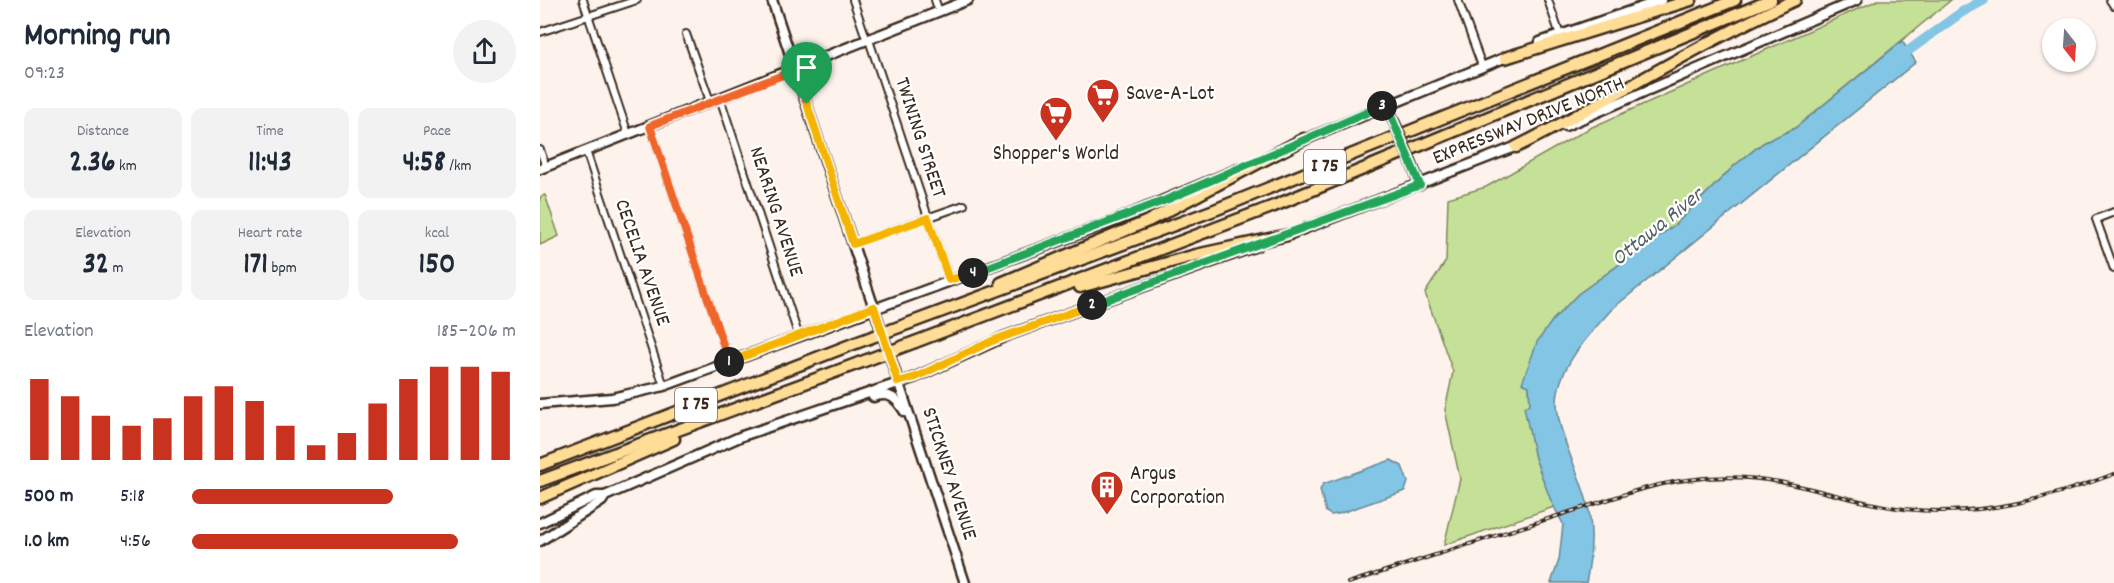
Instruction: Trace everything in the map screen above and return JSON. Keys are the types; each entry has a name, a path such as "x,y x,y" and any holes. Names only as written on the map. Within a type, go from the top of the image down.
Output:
{"highway":[{"path":"1505,58 1691,0"},
{"name":"I 75","path":"540,465 853,344 1260,193 1735,0"},
{"name":"I 75","path":"540,481 1274,206 1771,0"},
{"path":"1516,147 1618,94 1695,48 1796,0"},
{"path":"910,323 1137,227 1304,139"},
{"path":"1024,301 1196,255 1288,235"},
{"path":"540,497 776,394"}],"main road":[{"name":"STICKNEY AVENUE","path":"772,0 965,583"},
{"path":"543,168 710,101 796,70 968,0"},
{"path":"540,404 612,398 664,386 1134,213 1386,104 1560,35 1649,2 1662,0"},
{"name":"EXPRESSWAY DRIVE NORTH","path":"540,523 706,450 769,426 916,377 1006,336 1288,235 1516,147 1738,54 1857,0"},
{"path":"1386,104 1420,185"},
{"path":"769,426 824,415 884,393 897,400 911,422"},
{"name":"EXPRESSWAY DRIVE NORTH","path":"540,541 602,501 605,496"},
{"path":"540,528 588,500"}],"street":[{"path":"583,0 628,134"},
{"path":"540,32 637,0"},
{"name":"TWINING STREET","path":"853,0 949,280"},
{"path":"935,0 939,12"},
{"path":"1458,0 1482,66"},
{"path":"1548,0 1560,35"},
{"path":"2110,0 2114,6"},
{"path":"686,34 710,101"},
{"name":"NEARING AVENUE","path":"720,98 800,337"},
{"path":"650,126 729,362"},
{"path":"540,150 543,168"},
{"name":"CECELIA AVENUE","path":"586,151 664,386"},
{"path":"853,244 964,206"},
{"path":"2114,212 2096,219 2114,269"}],"green space":[{"path":"1878,0 1951,0 1795,128 1763,143 1735,165 1676,224 1578,294 1552,321 1529,386 1530,405 1525,407 1535,458 1554,507 1444,545 1460,479 1445,410 1453,372 1425,293 1446,261 1448,198 1486,187 1590,128"},
{"path":"545,195 559,236 540,245 540,197"}],"water":[{"path":"1902,41 1916,62 1612,309 1576,352 1558,390 1557,403 1560,426 1587,503 1591,525 1590,560 1586,583 1551,583 1559,560 1563,524 1551,501 1535,458 1524,407 1530,405 1529,386 1522,383 1537,342 1552,321 1578,294 1676,224 1735,165 1763,143 1795,128"},
{"path":"1391,460 1402,466 1408,482 1405,491 1338,514 1331,515 1326,512 1320,490 1323,484"}],"waterway":[{"name":"Ottawa River","path":"1897,59 1962,12 1984,0"}],"railway":[{"path":"1348,583 1635,491 1671,482 1725,477 1762,479 1888,507 1959,511 2037,499 2114,474"}],"place":[{"name":"Save-A-Lot","path":"1103,124"},
{"name":"Shopper's World","path":"1056,142"},
{"name":"Argus Corporation","path":"1107,516"}],"route":[{"path":"796,70 807,104 853,244 928,218 949,280 1166,200 1386,104 1420,185 1270,242 1006,336 916,377 898,382 874,307 800,337 729,362 650,126 796,70"}]}
